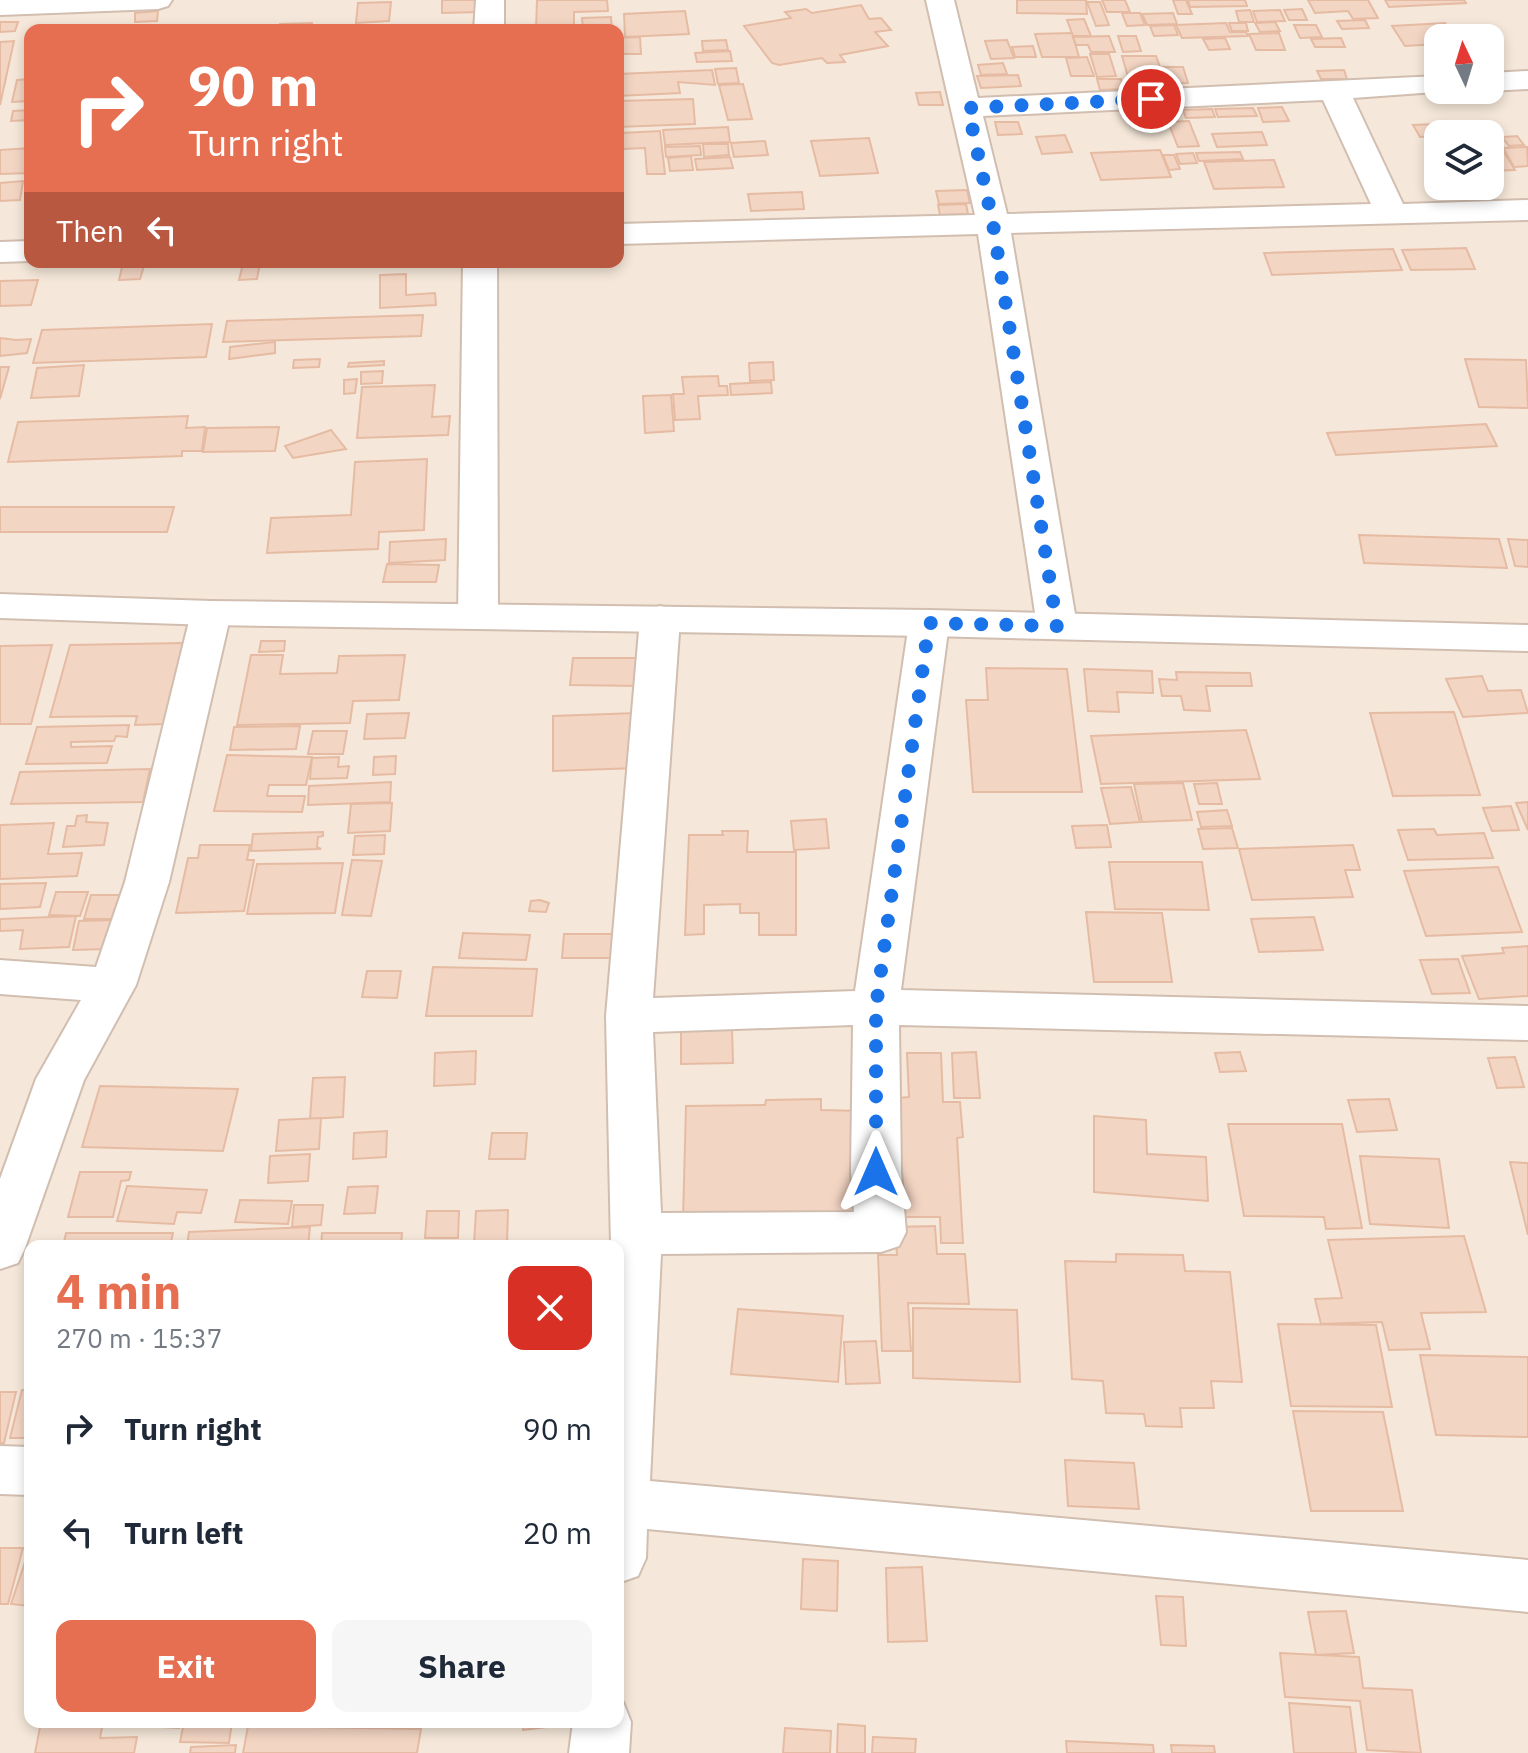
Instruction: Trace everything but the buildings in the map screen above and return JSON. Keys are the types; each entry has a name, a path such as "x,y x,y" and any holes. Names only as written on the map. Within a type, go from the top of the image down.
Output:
{"street":[{"path":"0,6 158,0"},
{"path":"489,24 490,0"},
{"path":"940,0 993,224 1057,626"},
{"path":"1504,81 1528,80"},
{"path":"968,108 1424,86"},
{"path":"1334,91 1392,214"},
{"path":"624,234 1528,210"},
{"path":"0,252 24,251"},
{"path":"478,617 480,268"},
{"path":"0,606 211,613 929,623 1528,638"},
{"path":"0,1248 60,1079 113,985 147,882 211,613"},
{"path":"624,1452 637,1234 629,1016 660,619"},
{"path":"637,1234 881,1232 876,1172 876,1007 929,623"},
{"path":"0,977 113,985"},
{"path":"629,1016 876,1007 1528,1023"},
{"path":"0,1470 24,1471"},
{"path":"624,1502 1528,1586"},
{"path":"599,1753 601,1728"}],"shaded area":[{"path":"0,0 1528,0 1528,1753 0,1753"}],"route":[{"path":"876,1172 876,1007 929,623 1057,626 993,224 968,108 1151,99"}]}
